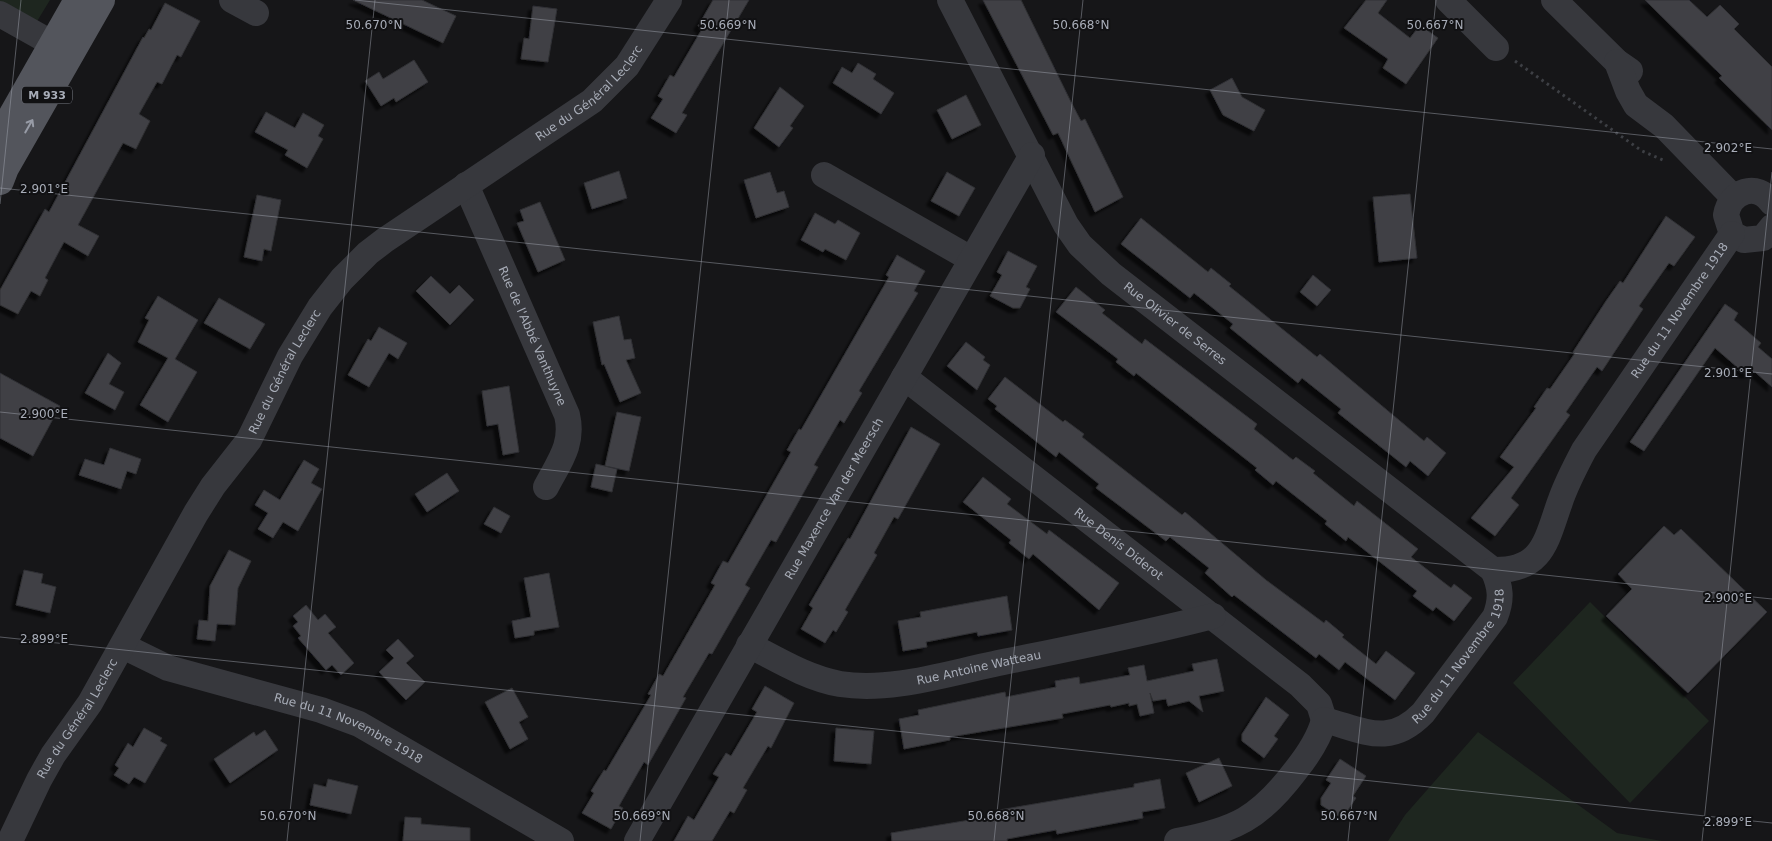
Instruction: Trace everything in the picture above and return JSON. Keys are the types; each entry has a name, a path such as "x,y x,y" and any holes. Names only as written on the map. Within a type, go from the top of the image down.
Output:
{"main road":[{"name":"M 933","path":"0,181 62,49 78,0"},
{"name":"M 933","path":"0,137 62,49 101,0"}],"street":[{"path":"232,0 256,13"},
{"name":"Rue du Général Leclerc","path":"10,841 30,798 54,755 90,703 196,513 213,486 249,440 290,356 320,307 342,279 368,252 576,113 606,89 627,66 669,0"},
{"name":"Rue Olivier de Serres","path":"950,0 1066,224 1080,245 1098,263 1493,570"},
{"path":"1448,0 1496,48"},
{"path":"1554,0 1617,62 1628,91 1636,105 1664,126 1733,198"},
{"path":"0,14 62,49"},
{"name":"Rue Maxence Van der Meersch","path":"637,841 1032,156"},
{"path":"824,174 971,259"},
{"name":"Rue de l'Abbé Vanthuyne","path":"466,185 567,415 570,435 567,446 546,487"},
{"path":"1771,232 1758,240 1751,241 1732,234 1726,215 1733,198 1744,191 1756,191 1768,197 1772,203"},
{"name":"Rue du 11 Novembre 1918","path":"1324,720 1380,734 1401,730 1417,720 1495,617 1500,599 1500,588 1493,570 1516,569 1526,566 1541,551 1569,479 1584,450 1732,234"},
{"name":"Rue Denis Diderot","path":"904,377 1213,616 1314,698 1324,720"},
{"name":"Rue Antoine Watteau","path":"749,645 822,680 840,684 874,686 962,671 1152,632 1213,616"},
{"name":"Rue du 11 Novembre 1918","path":"123,646 168,668 321,710 359,724 561,841"},
{"path":"1178,841 1229,828 1262,809 1303,761 1318,738 1324,720"}],"path":[{"path":"1496,48 1642,151 1667,162"}],"shaded area":[{"path":"0,0 50,0 36,23 0,4"},
{"path":"1590,602 1709,721 1630,803 1513,683"},
{"path":"1478,732 1617,833 1662,841 1388,841 1405,815"}],"building":[{"path":"353,0 422,0 456,16 443,43"},
{"path":"713,0 749,0 682,113 687,115 676,133 651,118 663,99 658,96 670,75 674,77 702,29 698,26"},
{"path":"983,0 1021,0 1070,100 1081,121 1085,119 1123,197 1095,212 1058,133 1053,135"},
{"path":"1366,0 1387,0 1378,13 1410,38 1420,25 1438,38 1406,84 1383,68 1388,59 1344,28"},
{"path":"1645,0 1689,0 1707,17 1720,5 1739,24 1734,29 1772,67 1772,130 1719,78 1722,76"},
{"path":"165,3 200,21 181,57 177,55 162,84 157,82 139,114 150,121 136,149 123,143 78,225 99,236 88,256 64,242 45,278 48,280 40,296 31,291 18,314 0,305 0,290 45,209 49,212 143,37 149,29 151,30"},
{"path":"533,6 557,9 548,62 521,59 524,38 529,39"},
{"path":"414,60 428,82 396,102 394,98 381,106 365,81 379,72 383,79"},
{"path":"858,63 876,74 873,79 894,93 881,114 833,83 842,67 852,73"},
{"path":"1232,78 1242,97 1265,110 1254,131 1223,115 1210,90"},
{"path":"780,87 804,106 790,126 793,128 779,147 754,128"},
{"path":"966,95 981,125 952,139 937,110"},
{"path":"266,112 295,128 303,113 324,125 318,136 323,139 307,168 285,155 288,150 255,132"},
{"path":"619,171 627,198 592,209 584,183"},
{"path":"770,172 777,193 784,191 789,207 756,218 744,180"},
{"path":"947,172 975,188 959,216 931,201"},
{"path":"1410,194 1417,258 1379,262 1373,197"},
{"path":"257,195 281,200 271,251 264,249 262,261 244,257"},
{"path":"540,202 565,260 538,272 517,223 524,221 520,210"},
{"path":"815,213 835,224 838,220 860,233 846,260 825,249 823,252 801,240"},
{"path":"1666,216 1695,237 1674,266 1669,263 1639,306 1643,309 1602,371 1597,367 1566,412 1570,415 1511,498 1519,505 1495,536 1471,518 1514,467 1500,457 1536,408 1534,407 1547,388 1550,389 1575,353 1573,352 1606,301 1620,281 1623,283"},
{"path":"1141,218 1208,272 1211,268 1231,284 1229,286 1317,357 1320,354 1424,441 1427,437 1446,453 1428,476 1410,461 1406,467 1338,413 1341,409 1302,378 1298,383 1230,328 1233,324 1194,293 1190,298 1121,244"},
{"path":"1008,251 1037,266 1026,287 1030,289 1020,308 1013,308 990,296 1002,275 997,272"},
{"path":"897,255 925,271 914,291 918,293 859,391 862,393 844,423 840,420 814,465 818,467 776,542 771,540 745,585 750,588 712,654 709,653 683,697 686,698 648,765 644,762 619,806 623,808 611,829 582,813 594,793 591,791 604,770 606,771 651,695 648,694 659,674 663,676 715,585 711,583 723,561 728,563 791,452 787,450 799,429 801,430 889,277 886,275"},
{"path":"1313,275 1331,290 1317,306 1300,292"},
{"path":"431,276 450,294 459,285 474,300 450,325 416,291"},
{"path":"1076,287 1105,310 1102,313 1142,344 1145,339 1257,424 1254,429 1293,460 1296,457 1315,471 1313,473 1354,506 1357,501 1418,549 1411,557 1451,588 1454,584 1472,598 1454,621 1436,607 1433,611 1413,596 1417,591 1348,537 1346,541 1325,524 1327,521 1276,481 1273,485 1255,470 1257,468 1136,373 1134,376 1116,362 1118,359 1056,312"},
{"path":"158,296 198,320 175,359 197,372 168,422 140,405 168,358 138,342 149,320 145,318"},
{"path":"219,298 265,324 250,349 204,323"},
{"path":"1725,304 1738,313 1734,320 1761,343 1758,347 1772,359 1772,387 1755,372 1745,374 1715,348 1644,451 1630,442"},
{"path":"619,316 624,340 631,339 635,358 626,360 641,393 620,402 604,364 602,365 593,322"},
{"path":"379,327 407,343 398,359 389,353 369,387 348,375 368,339 371,341"},
{"path":"966,342 985,357 983,360 990,365 977,390 947,366"},
{"path":"108,353 121,363 109,384 124,392 115,410 85,393"},
{"path":"0,373 60,406 33,456 0,438"},
{"path":"1005,377 1063,422 1065,420 1084,434 1082,437 1182,515 1185,512 1266,580 1324,623 1326,620 1344,635 1342,637 1376,664 1386,651 1415,673 1395,700 1345,662 1339,670 1319,654 1316,658 1234,595 1232,597 1205,573 1209,568 1170,537 1166,541 1096,488 1099,484 1059,452 1056,457 995,409 997,406 988,399"},
{"path":"509,386 519,452 503,455 498,424 487,426 482,391"},
{"path":"617,412 641,417 629,471 605,466"},
{"path":"911,427 940,444 898,519 894,517 874,553 877,555 845,610 848,612 836,632 833,630 825,643 801,629 813,608 809,605 848,538 850,539"},
{"path":"110,448 141,459 136,474 127,471 121,489 79,475 85,459 104,465"},
{"path":"304,460 319,469 311,483 322,489 298,531 283,522 273,538 258,529 268,513 255,505 264,490 280,500"},
{"path":"596,464 617,469 612,492 591,487"},
{"path":"447,473 459,491 427,512 415,494"},
{"path":"983,477 1011,499 1007,504 1047,534 1049,530 1119,583 1099,610 1033,554 1029,559 1009,543 1011,540 963,502"},
{"path":"494,507 510,516 501,533 484,524"},
{"path":"1664,526 1674,535 1681,529 1767,612 1688,693 1606,616 1632,589 1618,574"},
{"path":"229,550 251,561 238,588 235,625 217,624 215,641 197,639 199,620 208,621 210,586"},
{"path":"24,570 43,574 41,583 56,587 50,613 16,605"},
{"path":"549,573 559,627 534,631 534,635 515,638 512,621 531,617 524,578"},
{"path":"1007,596 1012,630 978,636 977,632 926,642 927,647 903,651 898,621 921,617 920,612"},
{"path":"306,605 318,620 325,614 336,627 328,633 354,663 341,675 332,665 326,670 298,638 301,636 293,626 298,622 293,616"},
{"path":"398,639 414,656 406,663 425,682 406,700 379,672 394,658 386,650"},
{"path":"1217,659 1224,691 1199,696 1203,712 1189,701 1168,706 1166,699 1153,701 1150,693 1154,713 1140,716 1137,704 1129,706 1129,703 1111,707 1110,705 1062,714 1063,718 950,737 950,740 904,749 899,719 919,715 918,710 1005,692 1006,697 1056,687 1055,681 1079,677 1080,684 1130,675 1128,668 1144,665 1147,681 1194,671 1192,664"},
{"path":"765,686 794,703 771,748 768,746 743,788 747,790 734,813 730,811 712,841 674,841 688,816 694,820 719,777 713,774 726,753 731,756 757,712 752,709"},
{"path":"512,688 528,717 519,722 528,739 510,749 485,702"},
{"path":"1266,697 1289,715 1274,736 1278,739 1264,758 1242,741 1242,734"},
{"path":"144,728 162,738 160,741 167,745 145,783 134,777 129,784 114,775 119,768 115,765 128,743 133,747"},
{"path":"836,728 874,731 871,764 834,761"},
{"path":"265,730 278,750 230,783 214,759 254,732 256,736"},
{"path":"1219,758 1232,786 1199,802 1186,773"},
{"path":"1340,759 1366,776 1353,796 1356,798 1344,816 1338,816 1321,805 1321,798 1331,783 1326,780"},
{"path":"328,779 358,786 351,814 310,805 314,784 326,787"},
{"path":"1160,779 1165,808 1142,812 1143,818 1057,834 1056,830 1007,839 1007,841 892,841 891,833 1000,815 999,810 1134,787 1134,784"},
{"path":"405,817 421,818 421,824 470,828 470,841 403,841"}]}
